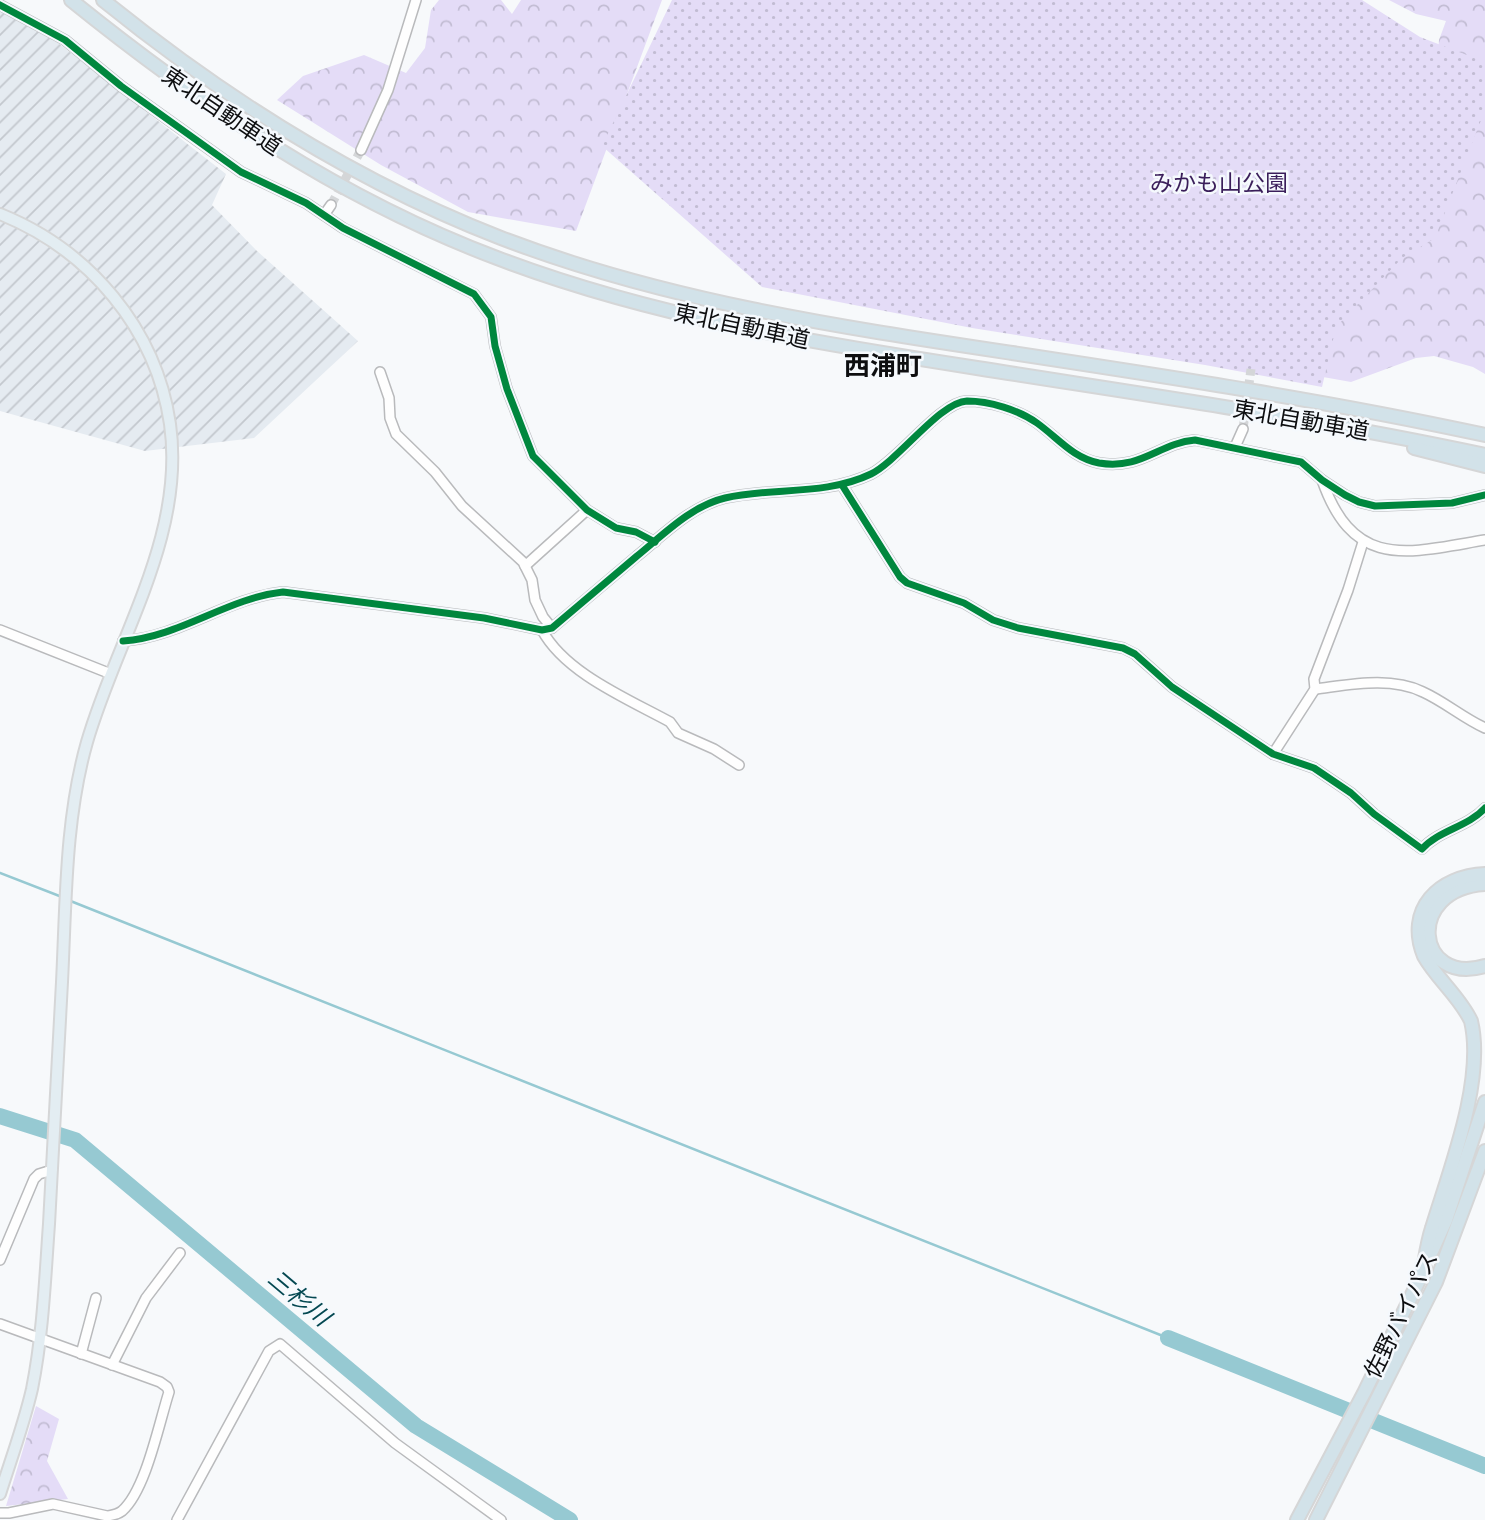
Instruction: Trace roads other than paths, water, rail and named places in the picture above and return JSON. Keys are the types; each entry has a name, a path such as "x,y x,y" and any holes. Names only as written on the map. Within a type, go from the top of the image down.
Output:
{"highway":[{"name":"東北自動車道","path":"71,0 137,53 291,158 422,226 495,258 556,279 670,312 787,337 1354,429 1485,455"},
{"name":"東北自動車道","path":"103,0 213,83 312,146 407,198 563,260 676,292 804,319 896,336 1238,388 1485,435"},
{"path":"1354,429 1441,456 1485,466"},
{"path":"1422,1275 1431,1230 1477,1091 1480,1058 1471,1020 1424,956 1419,944 1418,924 1425,904 1443,886 1460,878 1485,874"},
{"path":"1485,884 1466,887 1448,895 1435,908 1428,927 1432,948 1445,962 1464,969 1485,966"},
{"name":"佐野バイパス","path":"1297,1520 1422,1275 1446,1220 1485,1102"},
{"name":"佐野バイパス","path":"1316,1520 1436,1282 1485,1151"}],"main road":[{"path":"0,214 51,240 93,273 124,310 154,363 164,394 173,448 173,474 166,519 152,566 97,712 79,777 74,807 65,912 54,1144 40,1340 28,1405 0,1494"}],"street":[{"path":"362,150 387,90 416,0"},
{"path":"0,5 65,40 121,86 241,172 306,203 343,228 474,293 491,317 495,346 533,456 587,510 616,528 636,532 655,542"},
{"path":"324,215 331,205"},
{"path":"380,372 396,434 435,472 461,506 525,566 532,580 549,643 570,665 670,722 678,733 714,749 739,765"},
{"path":"123,641 166,633 261,594 283,592 484,618 547,629 702,507 724,498 842,485 873,473 929,424 956,404 965,401 984,402 1017,413 1036,422 1069,450 1085,459 1100,463 1140,461 1178,442 1195,440 1301,462 1322,480 1359,502 1375,506 1452,503 1485,495"},
{"path":"1236,447 1243,429"},
{"path":"1322,480 1340,518 1363,542 1379,549 1423,551 1485,540"},
{"path":"842,485 900,577 908,583 964,603 993,620 1018,628 1123,648 1135,654 1172,687 1273,754 1314,768 1351,793 1374,814 1422,849 1429,840 1477,817 1485,808"},
{"path":"525,566 587,510"},
{"path":"1273,754 1315,690 1314,679 1363,542"},
{"path":"0,630 111,674"},
{"path":"1315,690 1369,683 1412,688 1485,728"},
{"path":"0,1260 34,1179 39,1174 52,1170"},
{"path":"111,1364 146,1298 180,1253"},
{"path":"81,1354 96,1298"},
{"path":"0,1324 160,1382 169,1392 140,1486 116,1515 107,1516 53,1504 9,1514 0,1513"},
{"path":"177,1520 269,1350 280,1344 484,1516 501,1520"}],"waterway":[{"path":"0,873 62,897"},
{"path":"68,900 1168,1338"},
{"name":"三杉川","path":"0,1116 75,1140 416,1426 570,1520"},
{"path":"1168,1338 1485,1466"}],"tunnel":[{"path":"331,205 361,150"},
{"path":"1243,429 1251,369"}],"district":[{"name":"西浦町","path":"883,366"}],"park label":[{"name":"みかも山公園","path":"1219,183"}]}
